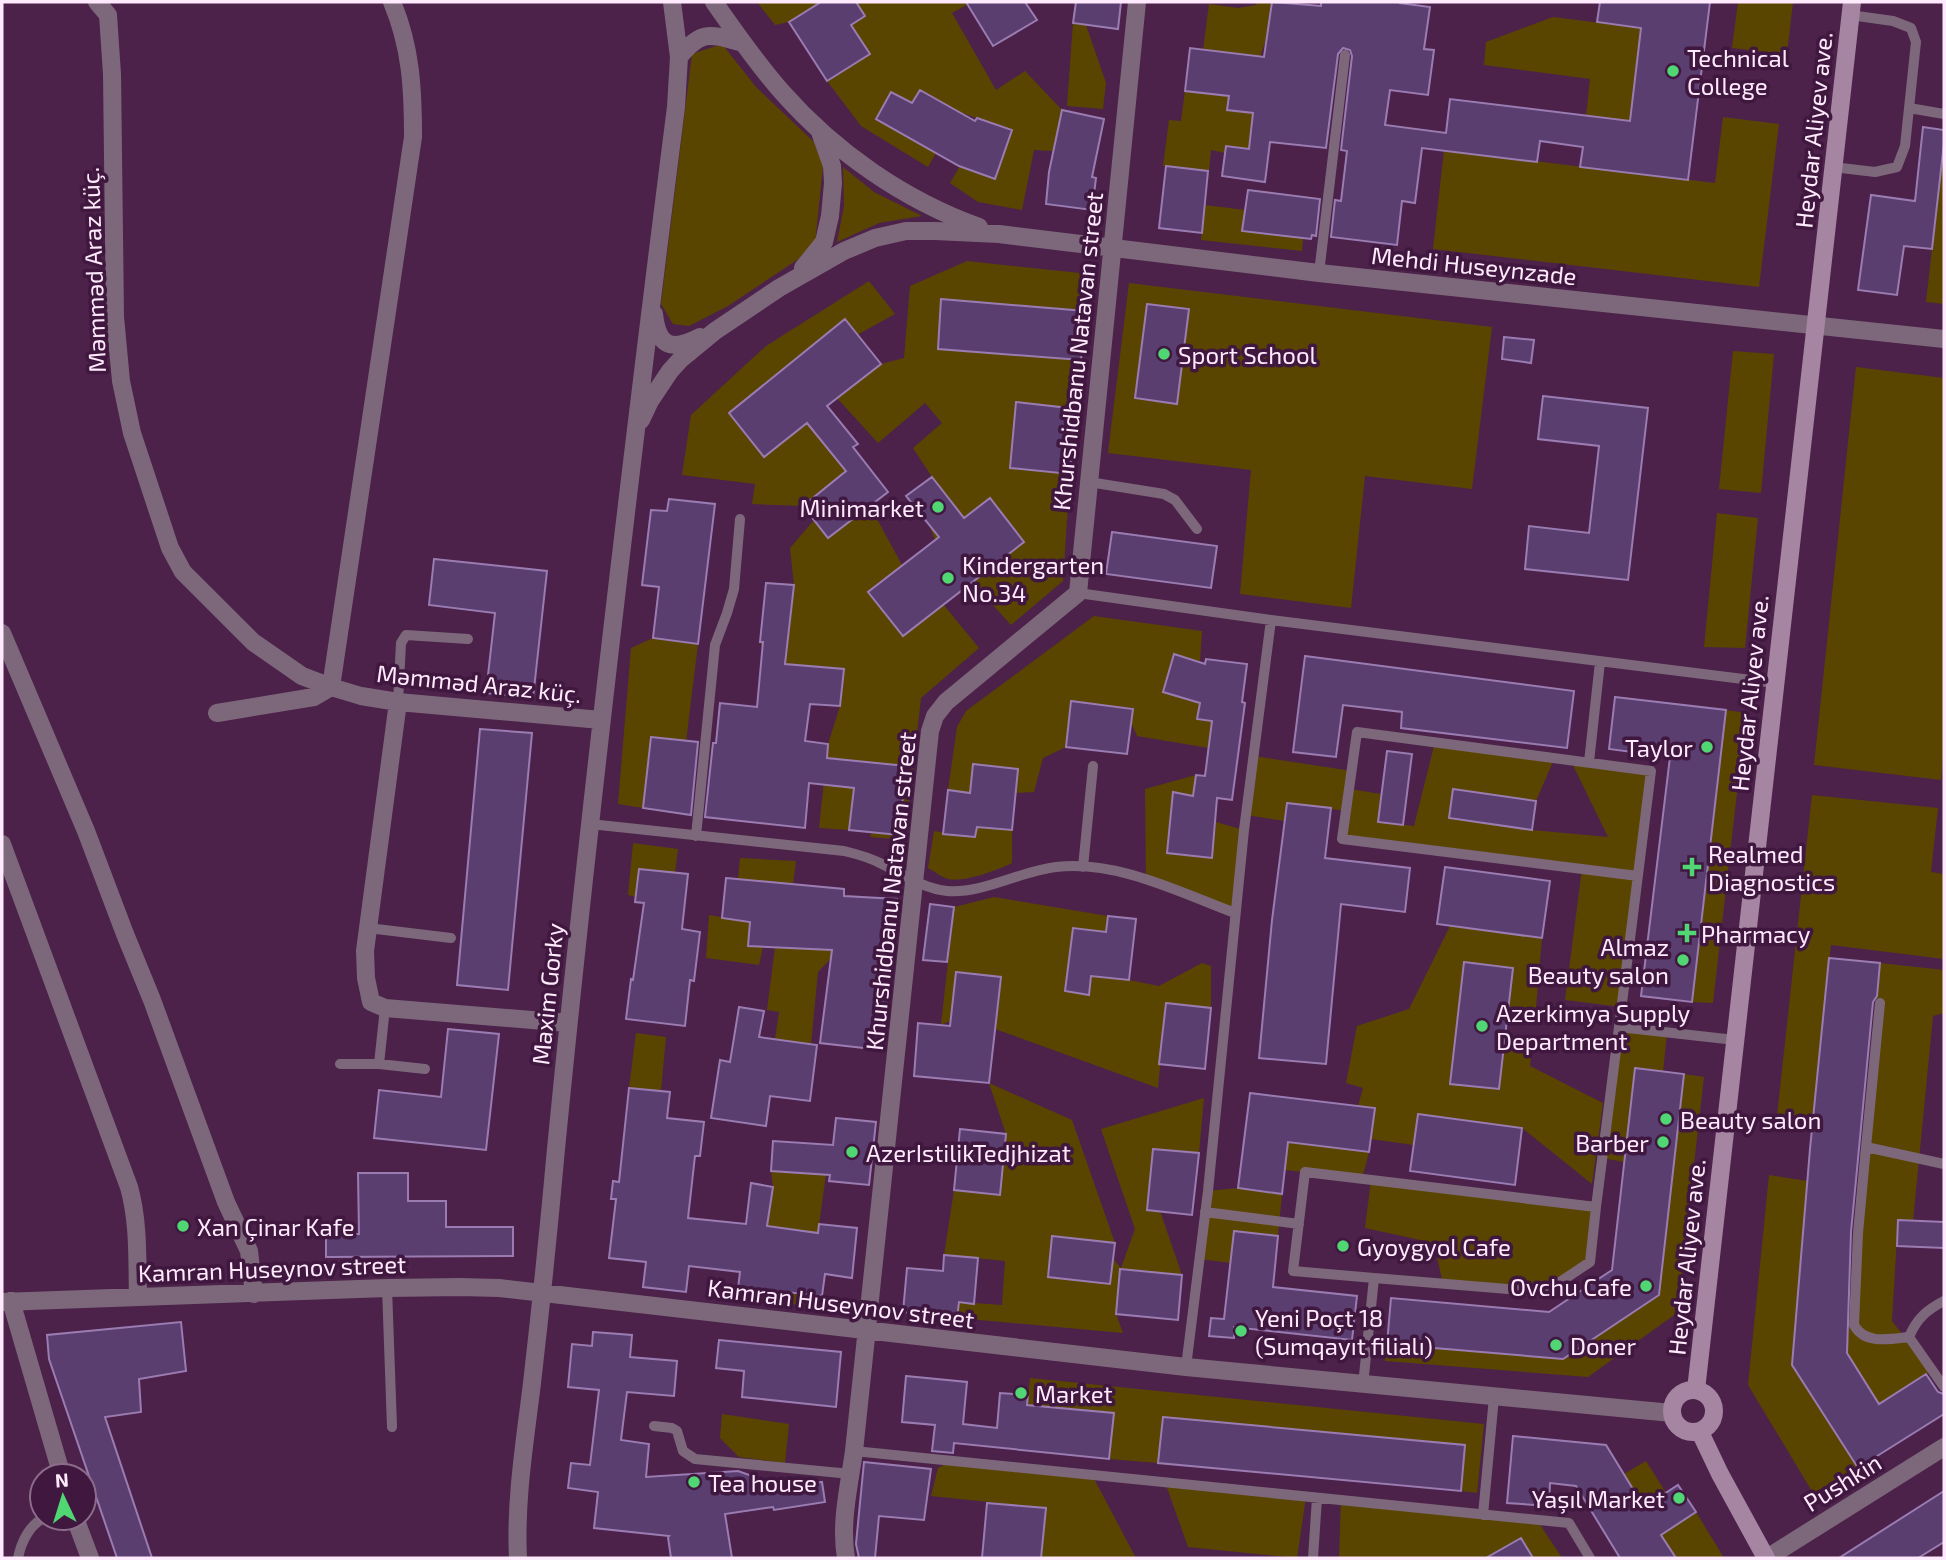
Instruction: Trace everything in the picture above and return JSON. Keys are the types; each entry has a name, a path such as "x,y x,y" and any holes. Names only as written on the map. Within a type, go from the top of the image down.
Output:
{"main road":[{"name":"Heydar Aliyev ave.","path":"1696,1390 1851,9"},
{"path":"1696,1390 1710,1398 1714,1409 1713,1420 1700,1432 1682,1429 1672,1413 1673,1405 1681,1394 1696,1390"},
{"path":"1700,1432 1766,1558"}],"street":[{"name":"Məmməd Araz küç.","path":"97,2 108,15 112,74 115,317 121,381 132,433 166,535 183,572 253,642 302,676 331,687 361,696 398,702 601,720"},
{"path":"216,713 314,697 331,687 413,137 413,89 407,45 392,2"},
{"name":"Maxim Gorky","path":"518,1558 516,1535 519,1497 568,1023 634,436 676,107 679,57 672,2"},
{"path":"715,2 782,93 819,130 895,187 956,219 999,234"},
{"name":"Khurshidbanu Natavan street","path":"846,1558 844,1521 854,1451 930,731 935,716 946,702 1078,593 1138,2"},
{"path":"679,57 691,42 702,37 719,37 743,43"},
{"path":"779,288 805,266 824,242 830,216 833,174 819,130"},
{"path":"634,436 650,401 670,371 715,331 779,288 844,251 875,238 906,232 935,230 999,234"},
{"name":"Mehdi Huseynzade","path":"999,234 1319,273 1944,339"},
{"path":"652,296 655,323 660,337 666,343 674,346 686,344 715,331"},
{"path":"2,633 86,831 226,1202 249,1251 254,1294"},
{"path":"398,702 365,951 370,1002 385,1008 568,1023"},
{"path":"2,844 129,1187 135,1208 138,1297"},
{"name":"Kamran Huseynov street","path":"7,1302 387,1288 499,1288 1186,1367 1672,1413"},
{"path":"7,1302 58,1462"},
{"name":"Pushkin","path":"1766,1558 1944,1447"},
{"path":"80,1532 90,1558"}],"lane":[{"path":"1833,167 1875,172 1897,167 1905,146 1916,42 1911,28 1851,9"},
{"path":"1319,273 1345,55"},
{"path":"1909,108 1944,114"},
{"path":"1089,482 1164,494 1175,500 1197,529"},
{"path":"696,836 715,645 734,589 740,519"},
{"path":"1078,593 1775,683"},
{"path":"1186,1367 1205,1212 1235,913 1271,620"},
{"path":"398,702 401,643 406,635 468,639"},
{"path":"1589,761 1600,662"},
{"path":"1595,1207 1304,1172 1293,1270 1545,1292 1590,1262 1595,1207 1619,1027 1638,876 1651,771 1357,732 1342,839 1638,876"},
{"path":"1083,867 1093,766"},
{"path":"590,824 844,851 882,864 933,889 950,891 971,889 1057,867 1083,867 1119,872 1146,880 1235,913"},
{"path":"368,928 451,938"},
{"path":"1880,1003 1858,1233 1854,1325 1861,1333 1878,1340 1909,1337"},
{"path":"379,1064 385,1008"},
{"path":"1619,1027 1735,1040"},
{"path":"340,1064 379,1064 425,1069"},
{"path":"1867,1147 1944,1164"},
{"path":"1205,1212 1299,1224"},
{"path":"1363,1385 1374,1278"},
{"path":"387,1288 391,1427"},
{"path":"1909,1337 1919,1317 1944,1301"},
{"path":"1909,1337 1944,1387"},
{"path":"1483,1514 1494,1397"},
{"path":"654,1426 677,1432 683,1451 695,1459 850,1474"},
{"path":"854,1451 1569,1523 1590,1558"},
{"path":"1313,1558 1317,1498"},
{"path":"18,1558 20,1546 29,1532"}],"shaded area":[{"path":"757,2 821,2 789,22 775,25"},
{"path":"856,2 972,2 952,13 996,90 1025,71 1062,110 1054,151 1034,150 1022,210 978,202 950,183 960,166 995,178 1012,130 959,112 920,90 912,103 891,92 876,119 936,153 928,167 861,126 827,81 869,54 851,25 865,16"},
{"path":"1257,2 1272,2 1268,34 1260,57 1203,50 1209,4 1238,8 1256,5"},
{"path":"1738,2 1793,2 1787,54 1732,48"},
{"path":"1553,17 1641,28 1630,121 1586,116 1590,79 1484,65 1486,42"},
{"path":"1073,23 1086,25 1106,83 1103,109 1067,106"},
{"path":"722,44 756,87 814,142 823,166 815,244 797,260 728,306 689,326 673,324 661,304 692,54"},
{"path":"1185,91 1229,96 1227,110 1254,114 1249,149 1227,146 1225,153 1211,150 1209,171 1163,166 1169,120 1181,121"},
{"path":"1723,117 1779,124 1759,287 1433,249 1444,150 1715,183"},
{"path":"1944,143 1944,304 1926,302"},
{"path":"843,167 874,192 922,216 879,223 837,242 844,206"},
{"path":"1205,205 1245,210 1243,231 1303,238 1302,251 1201,240"},
{"path":"967,261 1089,274 1085,311 941,300 938,349 1081,360 1077,409 1016,402 1010,467 1070,474 1063,581 1011,625 972,582 1024,542 990,498 935,540 930,527 955,507 913,448 942,423 925,403 878,443 837,398 881,364 904,358 910,286"},
{"path":"869,281 895,314 729,413 764,457 807,423 847,471 803,506 752,504 755,484 682,475 691,415 766,346"},
{"path":"1129,283 1492,327 1472,489 1365,476 1351,608 1240,594 1251,470 1108,453"},
{"path":"1733,351 1774,354 1761,493 1719,489"},
{"path":"1856,367 1944,378 1944,745 1941,780 1814,765"},
{"path":"870,506 902,565 869,593 903,636 943,604 979,648 921,698 905,840 870,837 872,832 899,835 906,767 856,761 849,830 819,828 828,744 840,706 844,669 768,662 760,642 786,645 794,585 790,548 814,520 829,538"},
{"path":"1717,513 1758,518 1745,648 1704,647"},
{"path":"1094,616 1202,631 1200,662 1174,655 1163,692 1189,700 1201,697 1198,719 1212,721 1209,748 1137,736 1131,722 1132,708 1071,702 1066,747 1043,758 1034,792 1016,793 1018,769 974,764 970,793 948,790 957,727 966,711"},
{"path":"653,638 698,644 686,742 651,737 643,808 618,804 631,648"},
{"path":"1726,710 1746,713 1713,1003 1692,1002"},
{"path":"1435,742 1555,757 1536,801 1453,790 1450,818 1532,830 1608,837 1570,759 1651,771 1621,1007 1565,1000 1582,869 1342,839 1346,811 1287,803 1285,821 1246,815 1254,756 1352,771 1350,789 1381,794 1378,822 1414,826"},
{"path":"1196,775 1193,796 1173,792 1167,853 1212,858 1216,822 1244,830 1235,913 1146,880 1145,789"},
{"path":"1812,795 1938,808 1931,872 1944,874 1944,959 1831,945 1813,1120 1777,1116"},
{"path":"977,827 1012,830 1012,863 980,875 954,880 928,868 934,831 975,837"},
{"path":"633,843 678,849 675,873 639,869 636,897 628,895"},
{"path":"740,858 796,861 793,885 738,879"},
{"path":"994,897 1108,916 1106,932 1073,928 1065,991 1088,994 1091,976 1159,986 1202,963 1211,966 1211,1008 1166,1004 1158,1088 995,1029 1000,976 956,972 950,1021 941,1025 954,907"},
{"path":"709,915 750,922 748,946 763,947 759,965 706,958"},
{"path":"1450,926 1542,938 1535,1019 1508,1016 1513,968 1464,962 1451,1084 1499,1089 1505,1035 1533,1038 1530,1066 1603,1103 1592,1184 1522,1128 1418,1114 1414,1145 1371,1139 1375,1108 1358,1106 1363,1088 1346,1083 1357,1026 1409,1009"},
{"path":"775,947 839,950 818,972 811,1044 775,1039 779,1012 767,1010"},
{"path":"1880,963 1944,970 1944,1013 1933,1016 1913,1221 1898,1220 1892,1321 1931,1371 1879,1404 1847,1353"},
{"path":"1619,1027 1667,1033 1663,1072 1635,1069 1624,1162 1602,1158"},
{"path":"636,1033 666,1037 661,1091 629,1088"},
{"path":"1684,1074 1704,1077 1677,1313 1588,1377 1385,1361 1387,1344 1563,1359 1659,1295"},
{"path":"989,1083 1072,1120 1115,1243 1052,1236 1048,1277 1110,1284 1113,1259 1121,1268 1135,1229 1101,1129 1204,1098 1199,1153 1153,1149 1147,1210 1160,1211 1182,1275 1121,1269 1116,1314 1123,1333 957,1318 959,1302 1002,1305 1005,1261 944,1255 954,1190 1000,1195 1006,1134"},
{"path":"1288,1142 1369,1152 1362,1179 1285,1170"},
{"path":"771,1171 826,1174 816,1247 791,1229 767,1226 773,1187"},
{"path":"1769,1175 1808,1181 1792,1365 1858,1468 1813,1493 1748,1385"},
{"path":"1371,1180 1596,1207 1590,1262 1545,1292 1443,1284 1434,1243 1365,1228"},
{"path":"1238,1188 1282,1194 1278,1236 1235,1231 1231,1263 1200,1259 1208,1191"},
{"path":"738,1289 817,1296 812,1306 736,1299"},
{"path":"1030,1378 1484,1424 1477,1493 1461,1491 1465,1445 1163,1417 1158,1463 1109,1459 1113,1413 1027,1405"},
{"path":"722,1414 789,1424 785,1463 739,1457 720,1438"},
{"path":"951,1461 1092,1475 1136,1558 1041,1558 1046,1508 931,1496 938,1468"},
{"path":"1646,1461 1683,1520 1696,1512 1724,1558 1676,1558 1624,1474"},
{"path":"1165,1482 1306,1497 1297,1558 1188,1547"},
{"path":"1341,1500 1537,1520 1562,1558 1533,1558 1520,1538 1486,1558 1339,1558"}],"building":[{"path":"821,2 856,2 865,16 851,25 870,54 827,81 789,22"},
{"path":"966,2 1025,2 1037,20 993,46"},
{"path":"1076,2 1121,2 1118,29 1073,23"},
{"path":"1272,2 1321,6 1321,2 1400,2 1430,7 1424,49 1434,50 1428,95 1390,90 1385,125 1446,133 1450,99 1630,121 1641,28 1597,22 1600,2 1710,2 1688,180 1580,167 1583,147 1540,141 1537,162 1422,148 1415,203 1402,201 1397,245 1331,237 1335,200 1341,201 1347,151 1341,150 1352,56 1350,50 1343,48 1338,54 1326,148 1270,142 1265,182 1222,176 1226,146 1249,149 1253,113 1227,110 1229,96 1185,91 1190,48 1264,57"},
{"path":"920,90 975,121 977,118 1012,130 995,179 959,166 876,119 891,92 912,103"},
{"path":"1062,110 1104,119 1092,177 1096,178 1092,210 1046,204 1049,172"},
{"path":"1923,127 1944,130 1932,249 1904,246 1897,295 1858,290 1871,195 1915,201"},
{"path":"1166,166 1208,171 1202,233 1159,228"},
{"path":"1248,190 1320,199 1316,236 1312,235 1311,239 1242,231"},
{"path":"941,299 1085,311 1081,360 938,349"},
{"path":"1147,304 1189,309 1177,404 1135,398"},
{"path":"845,319 881,364 827,406 858,444 853,447 888,492 828,538 803,506 846,471 807,423 764,457 729,413"},
{"path":"1504,337 1534,340 1531,363 1502,359"},
{"path":"1543,396 1648,408 1628,580 1525,569 1529,526 1589,533 1599,446 1538,439"},
{"path":"1016,402 1077,409 1070,474 1010,468"},
{"path":"932,477 964,518 990,498 1024,542 903,636 868,592 939,537 906,496"},
{"path":"669,499 715,504 698,644 653,638 659,587 642,585 651,510 667,511"},
{"path":"1112,532 1217,546 1211,588 1106,574"},
{"path":"434,559 547,571 533,698 486,693 495,613 429,605"},
{"path":"766,583 794,585 785,664 844,669 840,706 810,704 805,741 828,744 827,758 906,766 899,835 849,830 854,788 809,783 805,828 705,817 720,703 757,707"},
{"path":"1174,654 1205,664 1206,659 1247,664 1242,702 1245,703 1232,800 1217,798 1212,858 1167,853 1173,792 1193,796 1196,775 1205,776 1212,721 1197,719 1200,703 1163,692"},
{"path":"1305,656 1574,691 1567,748 1401,728 1402,712 1343,705 1336,757 1293,752"},
{"path":"1615,697 1726,710 1692,1002 1641,996 1670,757 1609,749"},
{"path":"1071,701 1133,709 1127,754 1066,747"},
{"path":"480,729 532,733 508,990 457,985"},
{"path":"651,737 698,742 691,815 643,808"},
{"path":"1387,751 1412,754 1403,825 1378,822"},
{"path":"973,764 1018,769 1012,830 977,827 975,837 943,834 948,790 970,793"},
{"path":"1453,789 1536,801 1532,830 1449,818"},
{"path":"1287,803 1331,808 1325,858 1410,868 1405,912 1341,904 1326,1064 1259,1058 1272,920"},
{"path":"1445,867 1550,881 1542,938 1437,924"},
{"path":"639,869 688,874 682,929 700,932 694,981 690,980 685,1026 626,1019 644,903 635,902"},
{"path":"726,878 844,889 844,896 897,899 881,1050 820,1043 832,950 748,946 750,922 722,918"},
{"path":"930,904 954,907 947,962 923,960"},
{"path":"1108,916 1136,919 1129,980 1091,976 1089,995 1065,991 1073,928 1106,932"},
{"path":"1829,958 1880,963 1877,996 1873,1002 1851,1232 1847,1353 1879,1404 1926,1374 1938,1392 1944,1394 1944,1414 1858,1468 1792,1365"},
{"name":"Azerkimya Supply Department","path":"1464,962 1513,968 1499,1089 1450,1084"},
{"path":"956,972 1001,977 989,1083 914,1076 918,1023 950,1026"},
{"path":"1166,1003 1211,1008 1205,1069 1159,1064"},
{"path":"739,1007 764,1011 759,1037 817,1045 810,1101 770,1096 766,1126 711,1118 720,1060 730,1062"},
{"path":"448,1029 499,1034 486,1150 374,1138 379,1090 441,1097"},
{"path":"1635,1068 1684,1074 1659,1295 1563,1359 1387,1344 1391,1298 1549,1312 1612,1270"},
{"path":"629,1088 670,1092 667,1118 704,1122 700,1156 695,1156 688,1218 746,1224 751,1183 773,1187 767,1226 818,1233 819,1224 857,1228 852,1278 825,1274 822,1296 767,1290 767,1293 738,1289 740,1272 689,1266 686,1292 643,1287 646,1262 609,1258 616,1199 611,1199 613,1181 619,1182"},
{"path":"1250,1093 1375,1108 1369,1152 1288,1142 1282,1194 1238,1188"},
{"path":"1418,1114 1522,1128 1515,1185 1410,1171"},
{"path":"836,1118 876,1122 869,1185 829,1181 830,1175 771,1171 773,1141 833,1145"},
{"path":"960,1129 1006,1134 1000,1195 954,1190"},
{"path":"1153,1149 1199,1153 1192,1215 1147,1210"},
{"path":"358,1173 408,1173 408,1201 446,1201 446,1227 513,1227 513,1256 326,1257 326,1234 359,1234"},
{"path":"1898,1220 1944,1222 1944,1248 1897,1246"},
{"path":"1234,1231 1278,1236 1273,1287 1357,1296 1352,1340 1234,1327 1234,1338 1209,1336 1211,1318 1224,1319"},
{"path":"1052,1236 1115,1243 1110,1284 1048,1277"},
{"path":"944,1255 978,1258 974,1304 959,1302 957,1318 903,1312 907,1268 943,1271"},
{"path":"1120,1269 1182,1275 1178,1320 1116,1314"},
{"path":"181,1322 186,1371 139,1379 141,1412 105,1417 152,1558 117,1558 98,1502 98,1462 84,1462 49,1359 47,1335"},
{"path":"593,1332 632,1335 630,1357 677,1361 674,1396 627,1392 621,1440 649,1444 646,1477 738,1471 766,1481 767,1490 822,1482 825,1502 725,1514 732,1558 671,1558 669,1536 594,1528 598,1492 568,1488 571,1463 590,1465 599,1390 568,1387 572,1344 592,1346"},
{"path":"719,1340 841,1352 836,1407 742,1397 744,1371 716,1368"},
{"path":"906,1376 967,1382 963,1424 997,1428 1000,1393 1028,1395 1027,1405 1114,1413 1109,1459 954,1443 953,1453 932,1451 935,1425 902,1422"},
{"path":"1163,1417 1465,1445 1461,1491 1158,1463"},
{"path":"1513,1436 1606,1445 1644,1507 1678,1485 1696,1512 1661,1535 1676,1558 1620,1558 1576,1486 1550,1483 1549,1506 1507,1503"},
{"path":"864,1462 931,1469 924,1520 879,1516 875,1558 859,1558 856,1544"},
{"path":"1944,1491 1944,1542 1918,1558 1839,1558"},
{"path":"987,1503 1046,1508 1041,1558 982,1558"},
{"path":"1521,1538 1533,1558 1486,1558"}],"place":[{"name":"Technical College","path":"1673,71"},
{"name":"Sport School","path":"1164,354"},
{"name":"Minimarket","path":"938,507"},
{"name":"Kindergarten No.34","path":"948,578"},
{"name":"Taylor","path":"1707,747"},
{"name":"Realmed Diagnostics","path":"1692,867"},
{"name":"Pharmacy","path":"1687,933"},
{"name":"Almaz Beauty salon","path":"1683,960"},
{"name":"Azerkimya Supply Department","path":"1482,1026"},
{"name":"Beauty salon","path":"1666,1119"},
{"name":"Barber","path":"1663,1142"},
{"name":"AzerIstilikTedjhizat","path":"852,1152"},
{"name":"Xan Çinar Kafe","path":"183,1226"},
{"name":"Gyoygyol Cafe","path":"1343,1246"},
{"name":"Ovchu Cafe","path":"1646,1286"},
{"name":"Yeni Poçt 18 (Sumqayıt filialı)","path":"1241,1331"},
{"name":"Doner","path":"1556,1345"},
{"name":"Market","path":"1021,1393"},
{"name":"Tea house","path":"694,1482"},
{"name":"Yaşıl Market","path":"1679,1498"}]}
